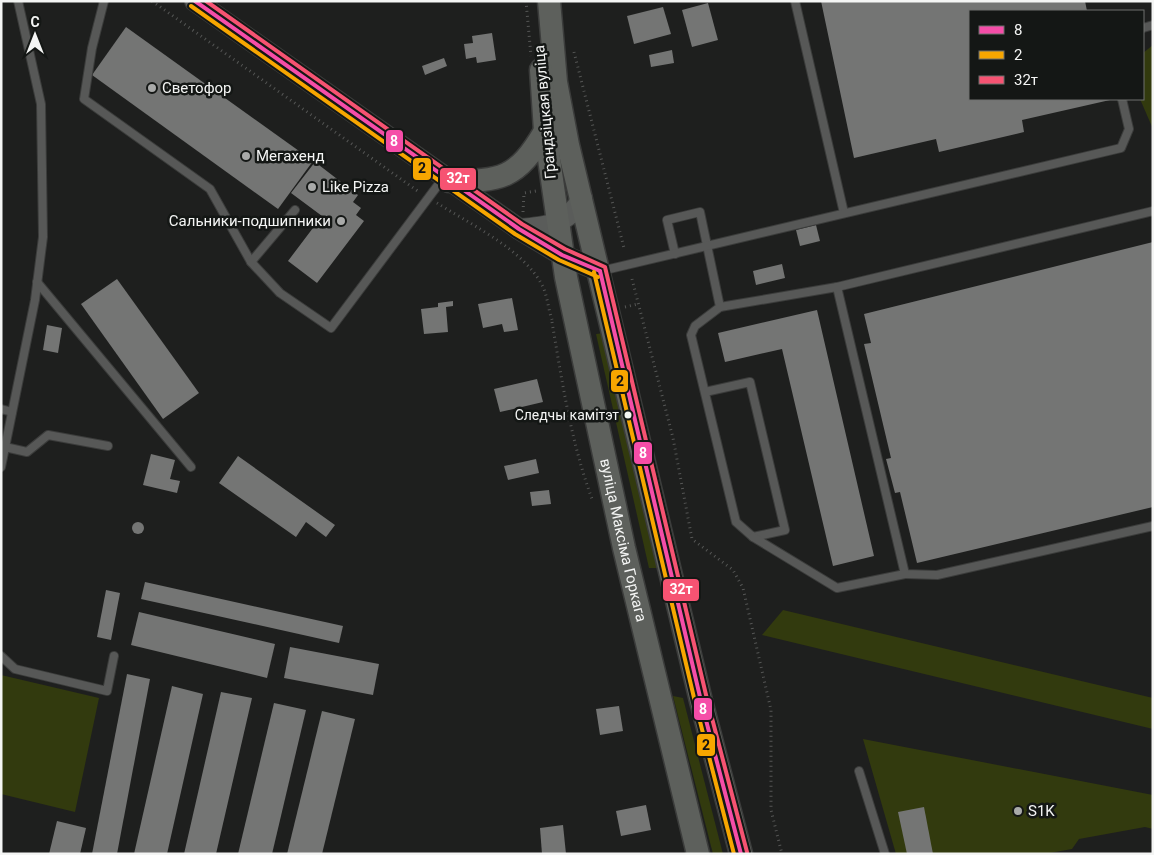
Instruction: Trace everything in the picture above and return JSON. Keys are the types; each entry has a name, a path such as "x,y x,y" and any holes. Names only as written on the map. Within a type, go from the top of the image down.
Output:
{"main road":[{"name":"Грандзіцкая вуліца","path":"538,1 545,131 556,223"},
{"name":"Грандзіцкая вуліца","path":"549,1 556,82 582,198"},
{"path":"447,179 494,180 510,173 534,150 545,131"},
{"path":"582,198 701,701 741,854"},
{"name":"вуліца Максіма Горкага","path":"556,223 624,548 698,854"},
{"path":"564,266 600,272"}],"street":[{"path":"195,1 447,179 521,221 541,228 556,223 574,212 582,198"},
{"path":"521,221 564,266"}],"lane":[{"path":"1,467 37,282 43,237 40,104 18,1"},
{"path":"104,1 92,48 84,99 210,189 251,262 280,293 331,328 428,198 447,179"},
{"path":"795,1 844,213"},
{"path":"600,272 1121,148 1129,129 1122,100"},
{"path":"251,262 295,210"},
{"path":"1153,211 837,287 720,307 695,326 691,334 736,522 753,537 837,588 905,574 937,575 1153,526"},
{"path":"675,254 667,220 700,212 720,307"},
{"path":"37,282 191,467"},
{"path":"837,287 905,574"},
{"path":"705,392 750,382 785,530 753,537"},
{"path":"1,409 12,412"},
{"path":"5,447 27,452 48,435 108,446"},
{"path":"1,656 15,669 107,691 114,656"},
{"path":"858,771 885,854"}],"path":[{"path":"152,1 428,198 528,264 543,286 585,480 594,504"},
{"path":"573,48 624,248"},
{"path":"521,221 524,193"},
{"path":"632,279 673,438 692,539 734,570 743,588 772,710 772,810 782,854"},
{"path":"622,307 638,304"},
{"path":"552,322 558,321"}],"green space":[{"path":"1153,45 1153,129 1140,100 1144,100 1144,52"},
{"path":"605,333 657,568 649,568 596,334"},
{"path":"783,610 1153,698 1153,729 762,635"},
{"path":"1,675 99,698 75,812 1,794"},
{"path":"673,696 683,698 723,854 713,854"},
{"name":"S1K","path":"863,739 1153,795 1153,829 1145,827 1079,839 1072,849 1044,854 896,854"}],"building":[{"path":"821,1 1085,1 1087,10 969,10 969,100 1110,100 1022,120 1024,132 939,152 936,139 854,158"},
{"path":"708,3 718,40 692,47 682,10"},
{"path":"663,7 671,34 634,44 627,16"},
{"path":"126,27 313,161 278,209 92,75"},
{"path":"492,33 496,60 477,63 476,57 466,59 464,44 473,43 472,36"},
{"path":"672,50 674,63 651,67 649,55"},
{"path":"444,58 447,66 425,75 422,66"},
{"path":"315,162 358,195 353,202 361,208 356,215 364,221 317,283 288,261 322,216 291,193"},
{"path":"816,225 820,241 800,246 796,230"},
{"path":"1153,242 1153,507 917,563 900,492 895,493 886,459 891,458 864,344 871,343 864,314"},
{"path":"782,264 785,278 756,285 753,271"},
{"path":"117,279 199,393 163,419 81,304"},
{"path":"512,298 518,330 504,332 502,324 483,328 478,304"},
{"path":"453,301 453,306 446,307 448,332 424,334 421,309 438,307 438,303"},
{"path":"817,310 874,556 833,566 782,349 725,362 718,333"},
{"path":"47,325 62,328 58,353 43,350"},
{"path":"537,379 543,402 500,412 494,389"},
{"path":"151,454 175,460 170,479 180,481 177,493 143,485"},
{"path":"238,456 335,525 326,537 306,522 296,537 219,483"},
{"path":"536,459 539,473 508,480 504,466"},
{"path":"549,490 551,504 532,506 530,492"},
{"path":"136,522 140,522 144,528 140,534 136,534 132,530 132,526"},
{"path":"145,582 343,626 339,643 141,599"},
{"path":"106,590 120,593 111,640 97,637"},
{"path":"139,612 275,644 267,678 131,645"},
{"path":"290,647 379,664 373,695 284,678"},
{"path":"127,674 150,679 117,854 92,854"},
{"path":"172,686 203,694 167,854 134,854"},
{"path":"221,692 252,698 216,854 184,854"},
{"path":"274,703 306,710 272,854 238,854"},
{"path":"619,706 623,731 600,735 596,709"},
{"path":"322,711 355,719 322,854 287,854"},
{"path":"646,805 651,830 621,836 616,811"},
{"path":"924,807 933,854 907,854 898,812"},
{"path":"57,821 86,828 80,854 49,854"},
{"path":"563,825 566,854 542,854 540,828"}],"transit line":[{"name":"8","path":"195,1 519,229 562,255 600,271"},
{"name":"32т","path":"206,1 522,224 565,249 605,267 707,699 747,852"},
{"name":"2","path":"191,6 515,234 559,260 598,277"},
{"name":"8","path":"600,271 701,701 741,854"},
{"name":"2","path":"594,272 695,702 734,854"}],"place":[{"name":"Светофор","path":"152,88"},
{"name":"Мегахенд","path":"246,156"},
{"name":"Like Pizza","path":"312,187"},
{"name":"Сальники-подшипники","path":"341,221"},
{"name":"Следчы камітэт","path":"628,415"},
{"name":"S1K","path":"1018,811"}]}
